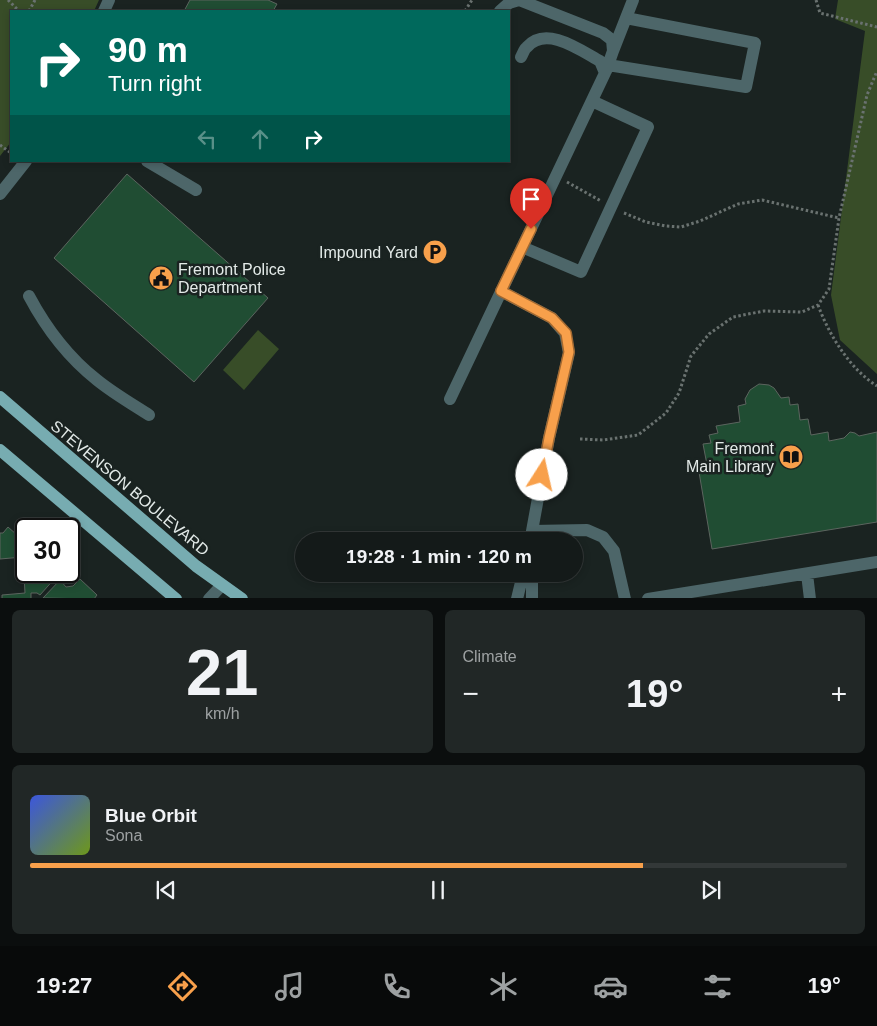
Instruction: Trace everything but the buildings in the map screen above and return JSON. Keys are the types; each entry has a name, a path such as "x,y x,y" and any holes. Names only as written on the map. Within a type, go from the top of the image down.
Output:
{"main road":[{"name":"STEVENSON BOULEVARD","path":"0,398 196,566 242,598"},
{"path":"0,450 66,508 176,598"}],"street":[{"path":"501,10 509,3 519,0 603,33 612,40 614,51"},
{"path":"450,399 592,101 614,51 633,0"},
{"path":"521,57 526,47 536,40 547,37 566,43 600,61 606,69 746,87 755,43 626,18"},
{"path":"522,247 581,272 648,127 592,101"},
{"path":"0,194 25,162"},
{"path":"149,162 196,190"},
{"path":"501,291 552,318 566,333 569,352 549,438 533,532"},
{"path":"29,296 41,318 59,343 97,380 149,415"},
{"path":"573,532 587,530 604,537 614,551 625,598"},
{"path":"648,598 877,562"},
{"path":"807,574 810,598"},
{"path":"517,598 521,582"},
{"path":"532,582 532,598"},
{"path":"208,598 222,585"}],"path":[{"path":"8,0 18,10"},
{"path":"816,0 820,13 877,27"},
{"path":"580,439 603,440 638,436 666,413 679,393 691,356 708,334 733,317 764,311 802,312 818,305 829,289 839,218 867,95 877,71"},
{"path":"556,176 612,207 646,222 666,226 681,227 738,204 762,200 839,218"},
{"path":"818,305 831,335 852,364 862,376 877,386"}],"green space":[{"path":"0,0 99,0 94,10 10,10 10,143 0,156"},
{"path":"838,0 877,0 877,374 840,340 831,295 865,31 835,19"},
{"path":"258,330 279,349 244,390 223,370"}],"place":[{"name":"Impound Yard","path":"435,252"},
{"name":"Fremont Police Department","path":"161,278"},
{"name":"Fremont Main Library","path":"791,457"}],"route":[{"path":"531,229 501,291 552,318 566,333 569,352 542,475"}]}
